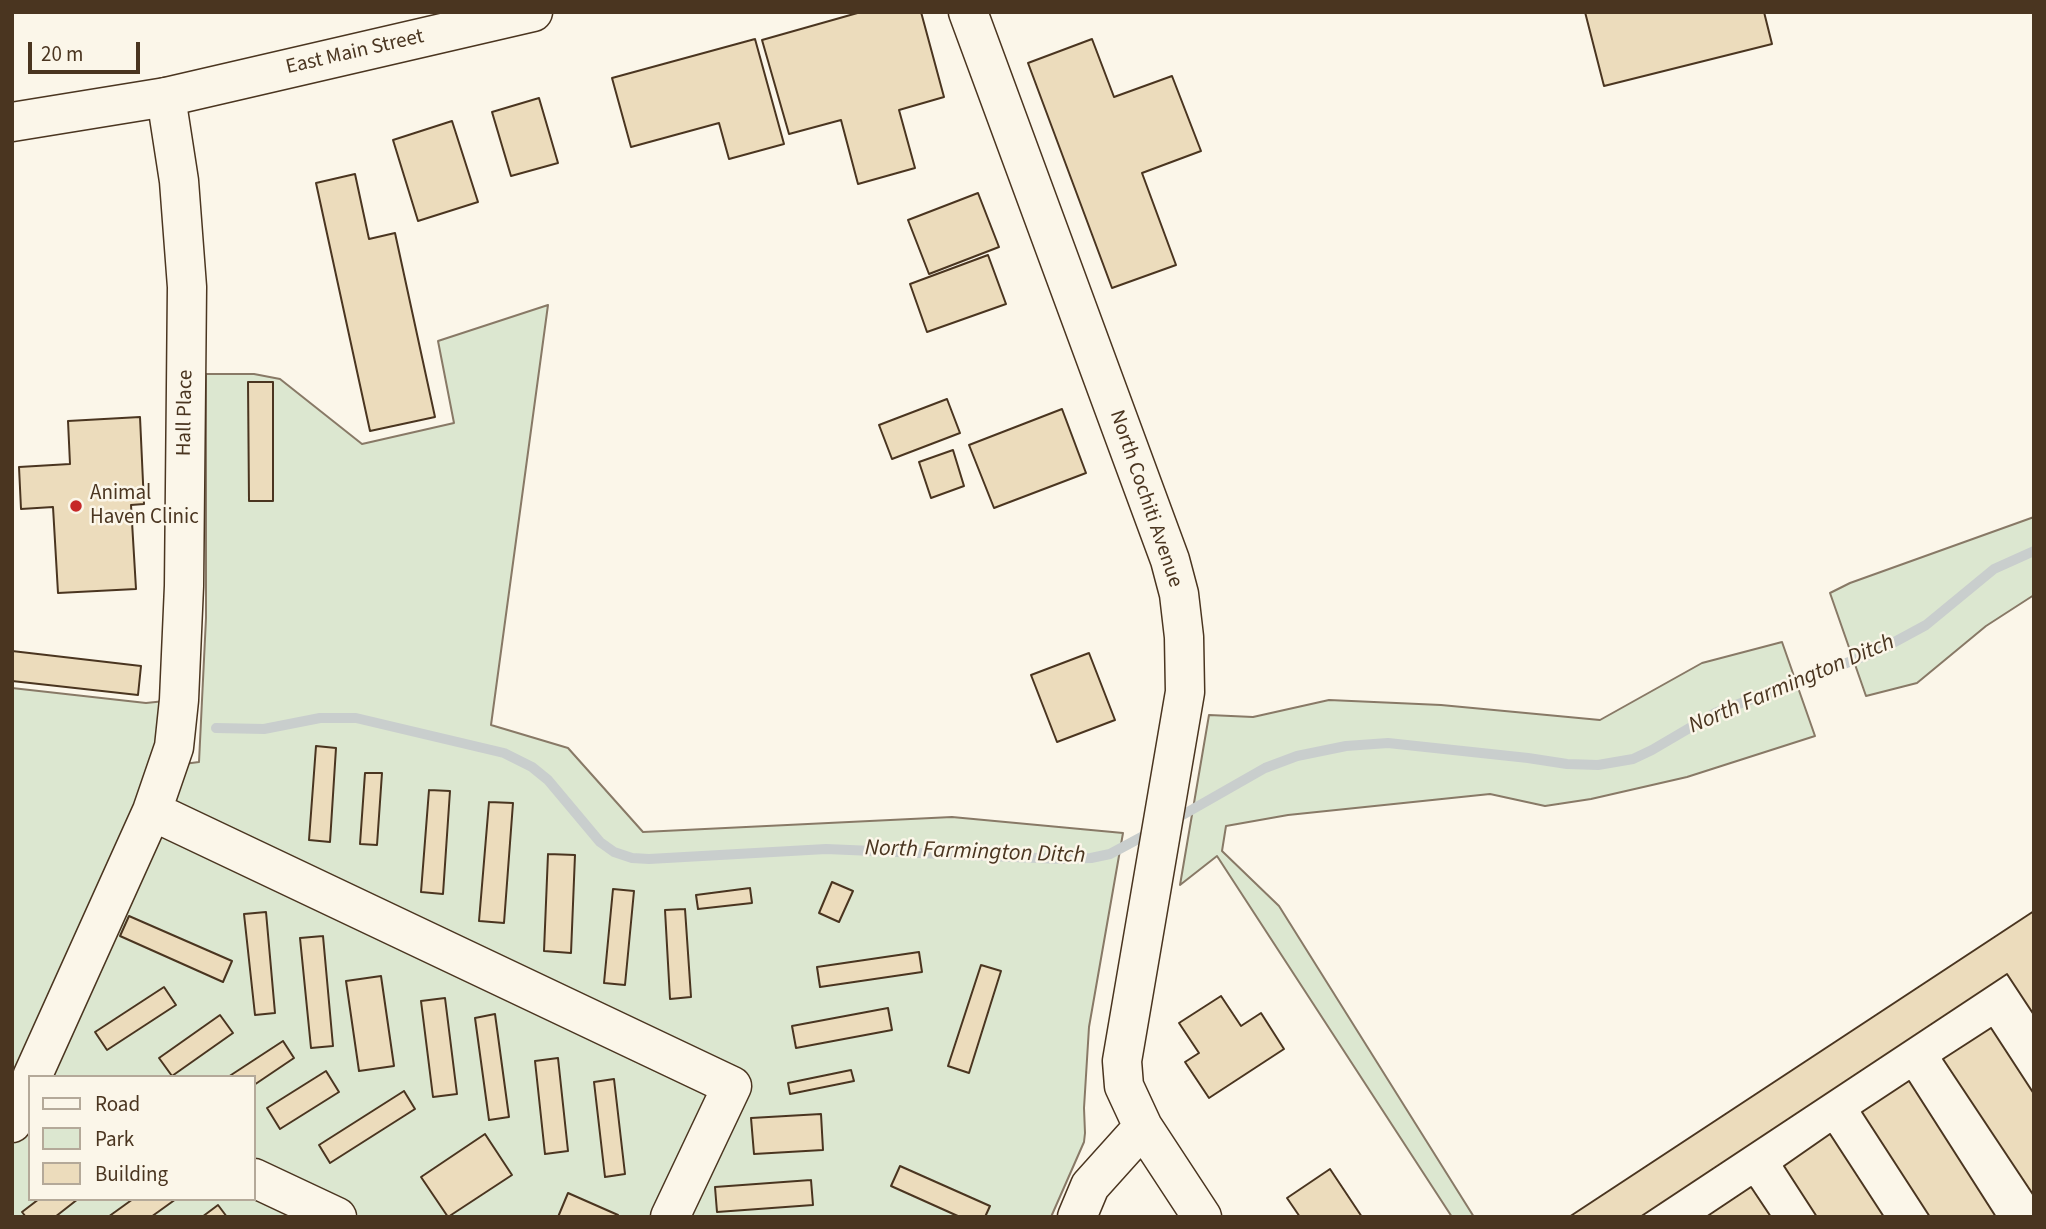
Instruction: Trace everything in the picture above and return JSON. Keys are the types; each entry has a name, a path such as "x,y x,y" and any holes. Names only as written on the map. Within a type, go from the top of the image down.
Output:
{"street":[{"name":"East Main Street","path":"12,122 166,97 533,12"},
{"name":"North Cochiti Avenue","path":"968,12 1165,547 1179,594 1184,637 1185,692 1122,1061 1124,1086 1143,1127 1202,1217"},
{"name":"Hall Place","path":"35,1075 152,811 174,747 184,586 187,287 179,181 166,97"},
{"path":"152,811 732,1086 670,1217"},
{"name":"Hall Place","path":"12,1123 28,1090"},
{"path":"1077,1217 1090,1186 1143,1127"},
{"path":"256,1179 337,1217"}],"green space":[{"path":"548,305 491,725 568,748 643,832 952,817 1123,833 1089,1027 1084,1142 1051,1217 12,1217 12,688 146,703 165,701 153,768 199,762 206,618 206,374 254,374 280,379 362,444 454,423 438,341"},
{"path":"2034,517 2034,595 1986,626 1917,683 1866,696 1830,593 1850,583"},
{"path":"1782,642 1815,736 1687,777 1591,799 1545,806 1490,794 1288,815 1226,826 1222,851 1279,906 1474,1217 1452,1217 1217,856 1180,885 1209,715 1253,717 1329,700 1441,705 1600,720 1702,663"}],"building":[{"path":"861,12 921,12 944,97 899,110 915,168 858,184 841,120 789,134 762,40"},
{"path":"1585,12 1764,12 1772,44 1604,86"},
{"path":"755,39 784,144 729,159 719,123 631,147 612,78"},
{"path":"1092,39 1114,97 1172,76 1201,151 1142,173 1176,265 1112,288 1028,63"},
{"path":"539,98 558,163 511,176 492,112"},
{"path":"452,121 478,202 418,221 393,140"},
{"path":"355,174 369,239 395,233 435,417 370,431 316,183"},
{"path":"978,193 999,247 929,274 908,220"},
{"path":"988,255 1006,304 927,332 910,284"},
{"path":"248,382 273,382 273,501 249,501"},
{"path":"947,399 960,433 892,459 879,425"},
{"path":"1062,409 1086,473 994,508 969,445"},
{"name":"Animal Haven Clinic","path":"140,417 144,504 131,505 136,589 58,593 53,507 21,509 19,467 70,464 68,421"},
{"path":"953,450 964,486 931,498 919,462"},
{"path":"12,651 141,666 138,695 12,681"},
{"path":"1089,653 1115,720 1057,742 1031,675"},
{"path":"316,746 336,748 330,842 309,840"},
{"path":"365,773 382,773 377,845 360,844"},
{"path":"429,790 450,791 443,894 421,892"},
{"path":"489,802 513,803 504,923 479,921"},
{"path":"548,854 575,855 571,953 544,951"},
{"path":"832,882 853,891 839,922 819,913"},
{"path":"750,888 752,903 698,909 696,895"},
{"path":"613,889 634,891 625,985 604,983"},
{"path":"685,909 691,997 670,999 665,910"},
{"path":"2034,911 2034,1015 2007,974 1640,1217 1569,1217"},
{"path":"266,912 275,1013 255,1015 244,914"},
{"path":"129,916 232,961 223,982 120,936"},
{"path":"323,936 333,1046 311,1048 300,938"},
{"path":"919,952 922,972 820,987 817,967"},
{"path":"981,965 1001,971 969,1073 948,1066"},
{"path":"381,976 394,1066 359,1071 346,981"},
{"path":"164,987 176,1005 107,1050 95,1032"},
{"path":"1221,996 1241,1026 1261,1013 1284,1049 1209,1098 1185,1062 1199,1053 1179,1023"},
{"path":"445,998 457,1094 433,1097 421,1001"},
{"path":"888,1008 892,1030 796,1048 792,1026"},
{"path":"495,1014 509,1117 489,1120 475,1018"},
{"path":"220,1015 233,1033 173,1075 159,1058"},
{"path":"1991,1028 2034,1094 2034,1196 1943,1059"},
{"path":"283,1041 294,1058 256,1084 256,1075 231,1075"},
{"path":"558,1058 568,1151 545,1154 535,1061"},
{"path":"851,1070 854,1081 790,1094 788,1083"},
{"path":"326,1071 339,1092 280,1129 267,1108"},
{"path":"614,1079 625,1174 605,1177 594,1082"},
{"path":"1909,1081 1996,1217 1930,1217 1862,1112"},
{"path":"404,1091 415,1109 330,1163 319,1145"},
{"path":"821,1114 823,1150 754,1154 751,1118"},
{"path":"485,1134 512,1175 448,1217 421,1177"},
{"path":"1830,1134 1884,1217 1817,1217 1784,1166"},
{"path":"900,1166 990,1206 985,1217 960,1217 891,1186"},
{"path":"1330,1169 1362,1217 1300,1217 1287,1198"},
{"path":"811,1180 813,1205 717,1212 715,1187"},
{"path":"1751,1187 1771,1217 1706,1217"},
{"path":"568,1193 618,1215 558,1217"},
{"path":"36,1201 75,1201 55,1217 26,1217 22,1212"},
{"path":"130,1201 173,1201 151,1217 108,1217"},
{"path":"218,1205 227,1217 202,1217"}],"waterway":[{"name":"North Farmington Ditch","path":"1172,821 1265,768 1297,756 1346,746 1388,743 1567,764 1598,765 1633,759 1715,713 1878,651 1926,625 1994,569 2034,551"},
{"name":"North Farmington Ditch","path":"216,728 264,729 320,718 356,718 504,753 532,767 548,780 600,842 614,852 632,858 826,849 1091,858 1110,854 1151,832"}],"place":[{"name":"Animal Haven Clinic","path":"76,506"}]}
